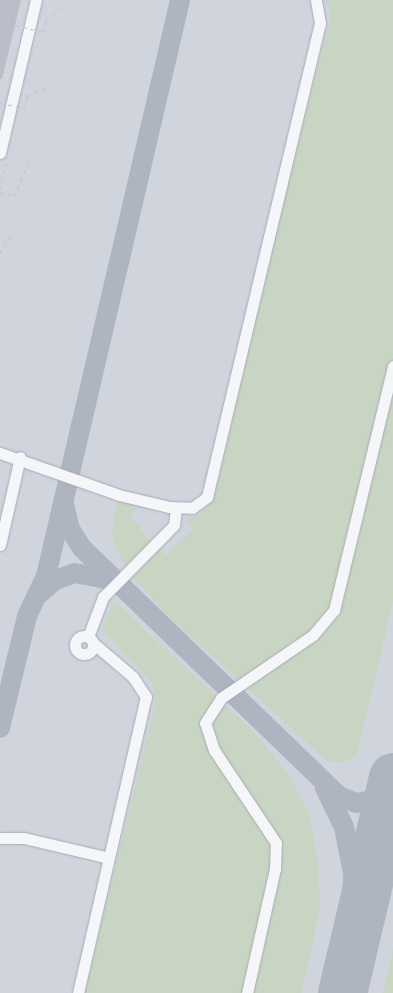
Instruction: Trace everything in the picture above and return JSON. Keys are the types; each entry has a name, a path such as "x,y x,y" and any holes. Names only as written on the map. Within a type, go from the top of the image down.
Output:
{"lane":[{"path":"0,154 36,0"},
{"path":"0,453 20,458 119,495 176,508 196,507 211,488 320,23 316,0"},
{"path":"247,993 275,869 276,843 214,750 205,722 221,698 312,635 334,610 393,366"},
{"path":"0,544 20,458"},
{"path":"78,993 146,697 142,686 116,660 90,644 99,603 174,525 176,508"},
{"path":"0,838 24,838 109,858"}],"path":[{"path":"15,25 43,32 46,20 64,4"},
{"path":"0,103 25,108 28,96 49,86"},
{"path":"0,193 14,196 30,159"},
{"path":"0,253 11,235"}],"shaded area":[{"path":"0,0 393,0 393,993 0,993"}],"green space":[{"path":"326,0 393,0 393,601 358,750 352,759 340,763 326,760 166,614 126,569 111,534 118,500 135,504 131,521 142,524 140,531 166,555 193,529 186,521 201,513 214,498 287,184 331,16"},
{"path":"114,601 251,729 286,771 309,813 318,861 320,909 301,993 84,993 156,703 152,683 102,630"},
{"path":"393,949 393,993 383,993"}],"building":[{"path":"0,0 21,0 2,79 0,79"}],"taxiway":[{"path":"0,728 27,616 46,576 180,0"},
{"path":"64,504 70,529 82,548 339,796 356,803 373,800 385,791 393,772"},
{"path":"39,594 55,580 75,573 112,580"},
{"path":"393,781 393,826"},
{"path":"325,788 344,827 353,873 352,925 342,993"},
{"path":"361,916 372,882 393,868"}],"runway":[{"path":"342,993 393,777"}]}
